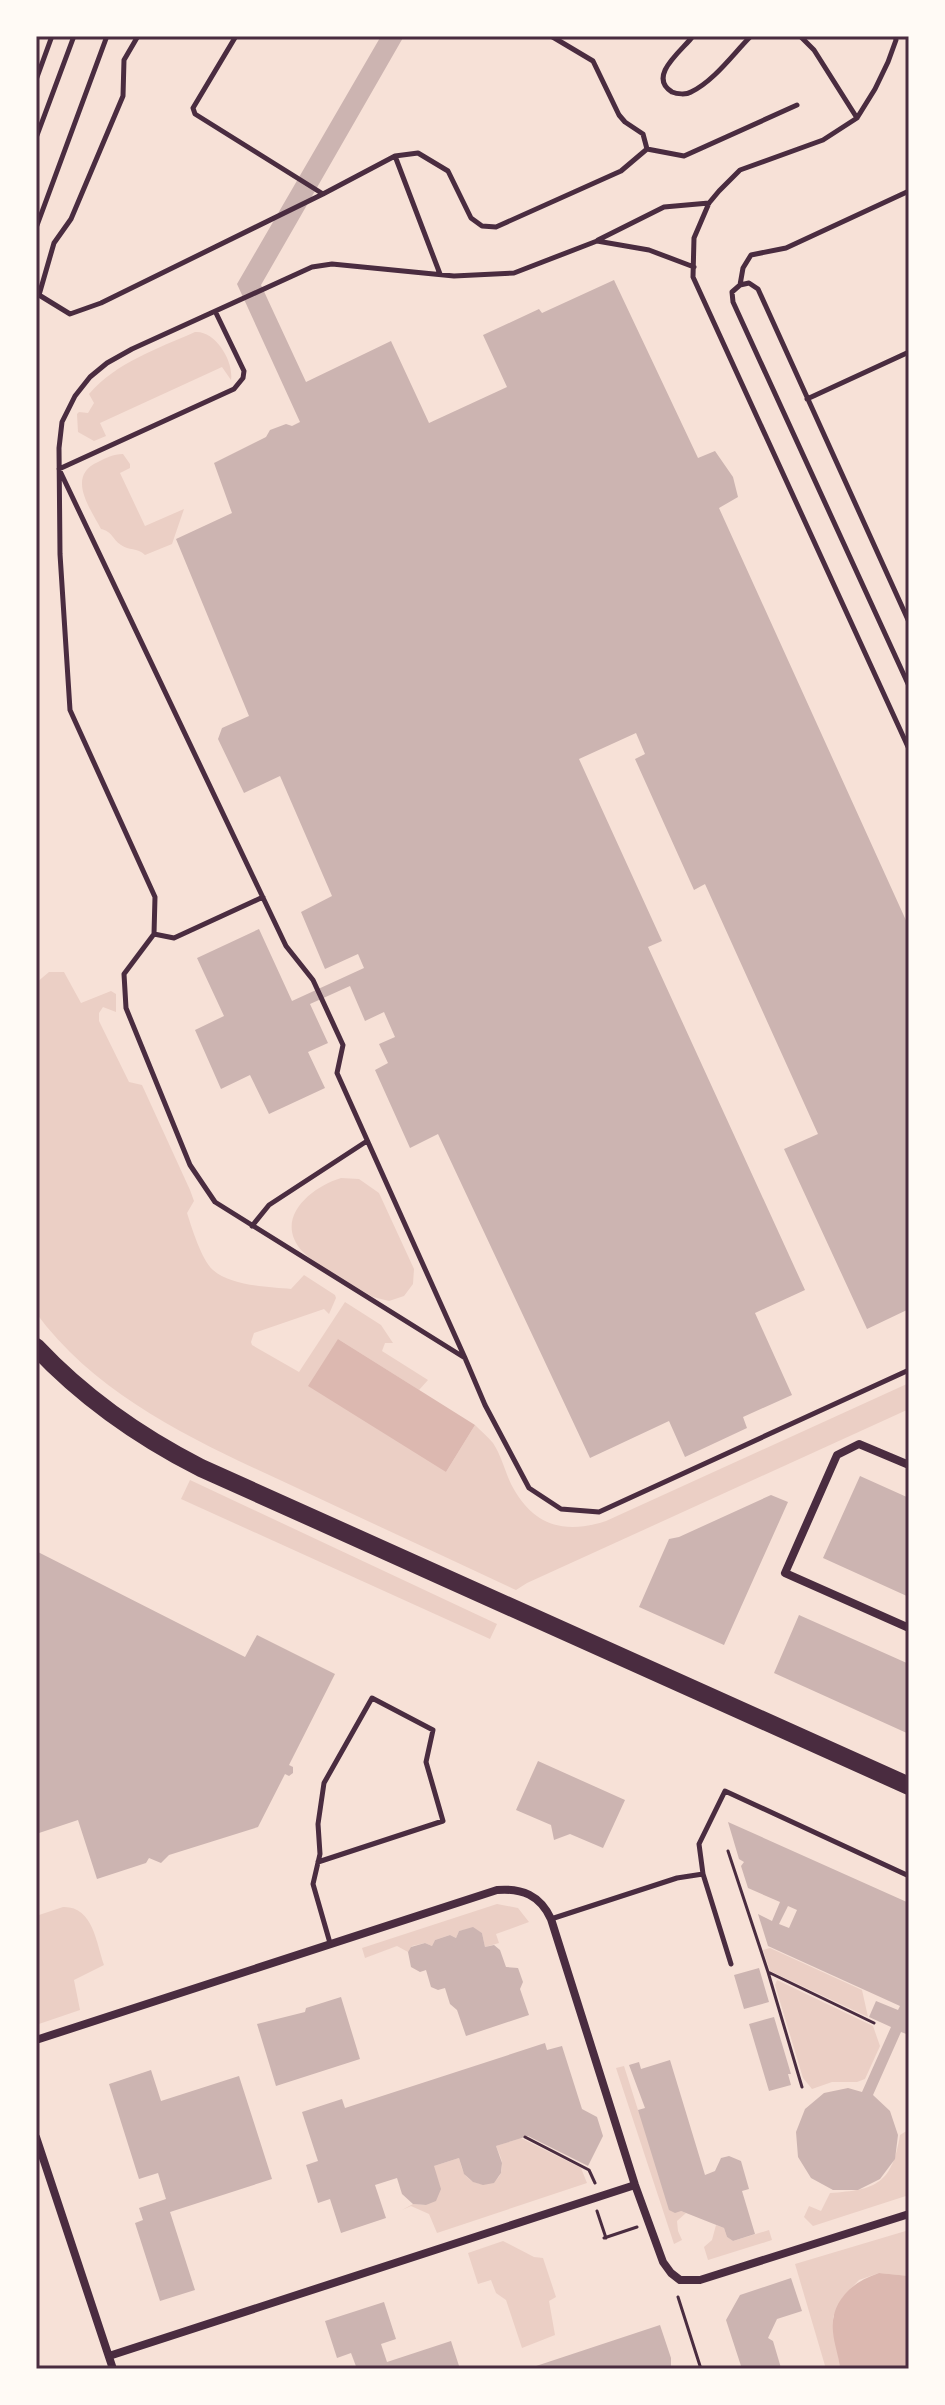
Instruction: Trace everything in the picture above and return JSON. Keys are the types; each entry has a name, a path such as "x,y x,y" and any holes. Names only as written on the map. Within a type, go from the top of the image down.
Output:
{"main road":[{"path":"36,1347 84,1392 148,1438 201,1468 909,1786"}],"street":[{"path":"909,1465 859,1444 837,1455 785,1573 909,1628"},
{"path":"36,2040 330,1943 497,1890 511,1889 540,1901 551,1919 635,2185 666,2268 675,2277 700,2280 909,2214"},
{"path":"36,2137 113,2369"},
{"path":"109,2356 635,2185"}],"lane":[{"path":"36,80 52,36"},
{"path":"36,138 74,36"},
{"path":"36,228 107,36"},
{"path":"138,36 124,60 123,96 71,219 54,243 39,295 70,314 101,303 395,156 418,153 448,171 471,218 482,226 496,227 621,171 647,149"},
{"path":"236,36 193,108 195,114 323,194"},
{"path":"551,36 593,61 619,115 643,134 647,149"},
{"path":"689,38 665,67 663,76 673,92 682,94 691,93 711,77 751,36"},
{"path":"800,36 814,50 857,118"},
{"path":"898,37 875,89 857,118 823,140 740,170 709,203 694,238 694,267 697,284 909,749"},
{"path":"647,149 684,156 797,105"},
{"path":"395,156 440,275"},
{"path":"740,285 743,268 751,255 786,248 909,191"},
{"path":"465,1358 215,1202 190,1165 126,1008 124,974 154,934 155,897 70,710 60,554 62,422 75,396 90,377 132,349 312,267 355,265 440,275 514,273 597,241 664,207 709,203"},
{"path":"597,241 649,250 694,267"},
{"path":"909,622 758,289 749,283 740,285 732,292 733,302 909,686"},
{"path":"59,469 234,389 243,378 244,371 216,313"},
{"path":"807,399 909,352"},
{"path":"59,469 286,946 313,980 343,1045 337,1073 485,1405 529,1488 561,1509 599,1512 909,1370"},
{"path":"154,934 174,938 263,897"},
{"path":"252,1226 269,1205 367,1141"},
{"path":"318,1862 443,1821 426,1762 433,1730 372,1698 324,1783 318,1824 318,1862 313,1884 330,1943"},
{"path":"731,1964 703,1874 699,1844 725,1791 909,1876"},
{"path":"551,1919 677,1878 703,1874"}],"path":[{"path":"728,1851 802,2087"},
{"path":"768,1972 874,2023"},
{"path":"525,2137 589,2170 596,2187"},
{"path":"596,2209 605,2238 637,2227"},
{"path":"678,2297 701,2369"}],"shaded area":[{"path":"195,332 209,336 222,348 229,364 231,380 222,367 100,423 106,436 94,441 78,432 77,414 88,413 94,403 89,394 100,383 138,357"},
{"path":"123,454 130,468 120,473 145,526 184,509 172,544 145,555 124,547 101,529 83,493 83,475 88,468 110,456"},
{"path":"49,972 64,972 81,1003 111,991 116,994 116,1012 103,1007 99,1021 129,1082 142,1085 190,1190 194,1201 187,1213 201,1251 213,1270 240,1283 291,1289 304,1275 335,1295 329,1314 324,1309 254,1333 252,1345 299,1372 345,1302 381,1325 393,1343 385,1343 382,1351 428,1380 419,1390 338,1339 446,1472 475,1425 493,1443 511,1484 529,1509 550,1523 576,1527 606,1521 909,1383 909,1409 516,1590 199,1441 162,1421 94,1373 63,1345 36,1313 36,983"},
{"path":"341,1178 359,1179 379,1193 414,1269 413,1284 404,1296 389,1301 373,1297 318,1264 303,1252 295,1240 293,1216 299,1206 318,1189"},
{"path":"338,1339 475,1425 446,1472 308,1386"},
{"path":"190,1480 497,1624 490,1639 181,1499"},
{"path":"497,1904 518,1908 529,1922 496,1934 499,1943 485,1947 482,1933 473,1928 459,1931 456,1938 450,1935 435,1940 432,1946 425,1943 412,1946 408,1952 397,1946 365,1958 362,1948"},
{"path":"63,1907 81,1912 87,1919 104,1965 74,1980 80,2010 36,2025 36,1916"},
{"path":"770,1948 862,1990 868,2017 770,1971 763,1950"},
{"path":"777,1980 873,2026 880,2046 865,2079 832,2082 812,2089 803,2078 775,1985"},
{"path":"624,2066 638,2110 681,2211 686,2213 677,2221 682,2240 674,2244 616,2068"},
{"path":"908,2130 909,2195 813,2226 804,2217 809,2206 821,2211 830,2193 860,2189 880,2181 892,2164 900,2135"},
{"path":"521,2138 581,2168 587,2183 437,2233 429,2214 411,2206 402,2210 413,2204 426,2205 434,2166 459,2158 471,2180 483,2184 495,2181 502,2171 496,2146"},
{"path":"716,2225 724,2228 727,2237 733,2241 769,2230 772,2240 708,2260 704,2247 712,2240"},
{"path":"909,2230 909,2276 879,2273 859,2280 842,2298 833,2317 840,2369 826,2369 795,2264"},
{"path":"503,2241 534,2257 543,2258 556,2297 549,2301 555,2335 522,2348 506,2300 496,2293 491,2280 478,2284 468,2253"},
{"path":"879,2273 909,2276 909,2369 840,2369 833,2332 835,2311 852,2287"}],"building":[{"path":"381,36 404,36 261,285 306,382 391,341 429,423 507,387 483,335 539,309 542,313 614,280 698,458 715,451 733,477 738,497 719,508 909,927 909,1309 867,1329 784,1149 818,1134 705,884 694,890 635,759 645,754 636,733 579,759 662,941 648,947 805,1290 755,1313 792,1395 743,1417 747,1428 685,1457 669,1421 590,1458 438,1134 410,1148 375,1070 388,1063 379,1044 395,1037 384,1012 365,1021 350,986 310,1004 328,1043 308,1052 325,1088 269,1114 250,1075 221,1089 195,1030 224,1016 197,958 259,929 292,1001 364,968 358,954 325,969 301,912 332,896 280,776 244,793 218,739 222,728 249,716 176,539 232,513 214,463 266,437 270,430 300,422 237,284"},
{"path":"860,1476 909,1498 909,1597 823,1558"},
{"path":"771,1495 788,1502 724,1645 639,1607 669,1539"},
{"path":"36,1551 245,1657 257,1635 335,1674 289,1765 293,1767 293,1773 289,1776 285,1774 258,1827 169,1855 161,1863 149,1858 146,1863 97,1879 78,1820 36,1834"},
{"path":"799,1615 909,1664 909,1734 774,1673"},
{"path":"538,1761 625,1800 603,1848 570,1834 554,1840 551,1825 516,1810"},
{"path":"728,1822 909,1903 909,2035 901,2032 873,2095 890,2111 898,2135 895,2159 880,2179 858,2190 833,2190 811,2178 798,2157 796,2132 805,2109 824,2093 848,2088 862,2092 891,2027 869,2017 876,2001 898,2010 900,2006 768,1946 758,1914 772,1921 780,1902 748,1888 741,1866 744,1862 739,1859","holes":["788,1906 797,1910 789,1928 779,1924"]},
{"path":"473,1927 482,1933 485,1947 494,1945 500,1950 506,1967 518,1968 523,1982 520,1989 529,2015 466,2036 445,1988 438,1990 431,1987 426,1970 420,1972 411,1967 408,1952 411,1947 425,1943 432,1946 435,1940 450,1935 456,1938 459,1931"},
{"path":"759,1968 769,2002 744,2009 734,1975"},
{"path":"341,1997 360,2059 276,2086 257,2024 305,2012 306,2008"},
{"path":"774,2017 791,2074 788,2074 791,2085 769,2091 749,2024"},
{"path":"545,2043 547,2050 562,2046 582,2109 597,2117 603,2136 588,2166 528,2136 496,2146 502,2163 501,2173 494,2183 483,2185 473,2182 464,2174 459,2158 434,2166 441,2189 436,2201 426,2205 413,2204 402,2194 397,2178 375,2185 386,2218 341,2233 330,2199 318,2203 306,2165 318,2161 302,2112 342,2099 345,2108"},
{"path":"670,2060 705,2175 715,2171 721,2158 729,2156 741,2161 749,2189 742,2191 755,2234 733,2241 727,2237 724,2228 681,2211 675,2213 669,2210 638,2110 645,2108 629,2065 639,2062 641,2069"},
{"path":"151,2070 161,2101 239,2076 272,2179 170,2212 195,2290 160,2301 135,2223 143,2220 139,2208 166,2199 158,2173 139,2179 109,2084"},
{"path":"791,2278 802,2311 777,2319 768,2338 773,2341 781,2368 742,2369 726,2320 740,2295"},
{"path":"384,2302 396,2339 381,2344 387,2362 451,2341 460,2369 357,2369 351,2353 337,2358 325,2321"},
{"path":"660,2325 671,2358 671,2369 527,2369"}]}
